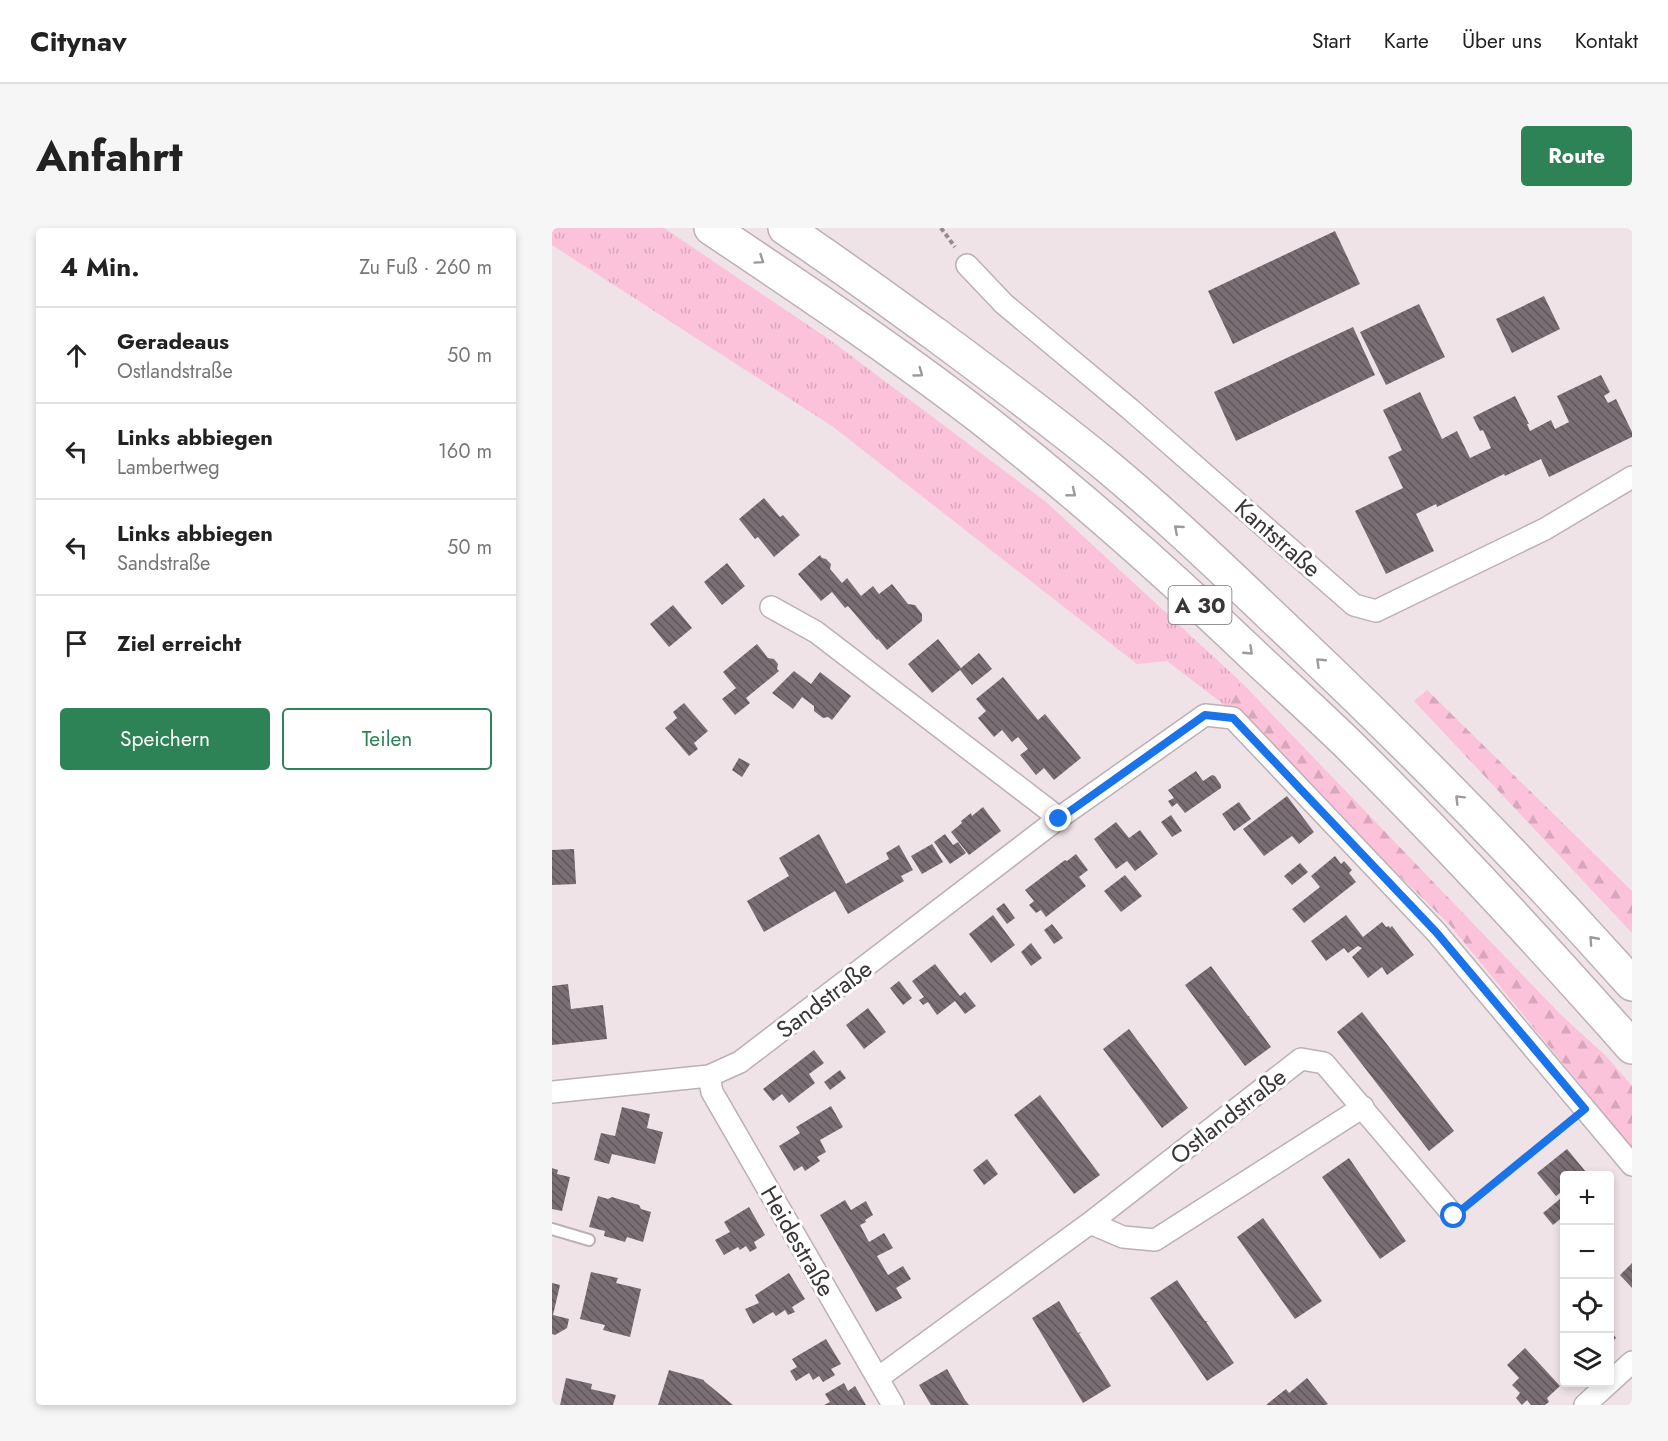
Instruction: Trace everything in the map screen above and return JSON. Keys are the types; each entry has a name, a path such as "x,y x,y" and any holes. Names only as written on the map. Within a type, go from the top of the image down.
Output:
{"highway":[{"name":"A 30","path":"711,228 818,299 981,418 1084,502 1179,585 1346,743 1449,847 1545,949 1632,1047"},
{"name":"A 30","path":"785,228 836,261 1010,389 1108,467 1211,558 1373,712 1479,819 1632,984"}],"street":[{"name":"Kantstraße","path":"967,265 1004,304 1130,409 1354,605 1376,611 1545,529 1632,477"},
{"path":"771,607 816,632 1059,819"},
{"name":"Sandstraße","path":"552,1092 709,1076 740,1062 1059,819 1205,715 1233,718 1436,932 1585,1109"},
{"name":"Ostlandstraße","path":"878,1378 1089,1223 1301,1059 1324,1062 1454,1216"},
{"name":"Heidestraße","path":"709,1076 712,1092 893,1405"},
{"path":"1089,1223 1123,1237 1155,1240 1363,1107"},
{"path":"1585,1109 1632,1165"},
{"path":"1592,1403 1632,1362"}],"lane":[{"path":"552,1229 589,1240"}],"path":[{"path":"1454,1216 1585,1109"}],"green space":[{"path":"552,228 664,228 830,340 1046,502 1242,683 1227,707 1167,661 1137,664 832,426 552,245"},
{"path":"1242,683 1560,1014 1606,1056 1632,1086 1632,1148 1449,924 1227,707"},
{"path":"1427,690 1632,891 1632,933 1414,701"}],"building":[{"path":"1335,231 1360,284 1233,344 1208,291"},
{"path":"1544,296 1560,329 1512,353 1496,319"},
{"path":"1419,304 1445,357 1386,385 1360,332"},
{"path":"1353,327 1375,375 1236,441 1214,392"},
{"path":"1601,375 1610,392 1604,396 1608,403 1616,399 1632,432 1632,437 1549,477 1541,459 1505,476 1504,474 1437,507 1436,504 1416,514 1434,551 1386,574 1355,511 1403,488 1388,457 1402,450 1383,410 1420,392 1442,439 1457,431 1470,458 1491,448 1483,430 1480,431 1473,417 1515,396 1529,424 1527,424 1530,431 1551,420 1555,429 1569,422 1557,396"},
{"path":"764,498 800,535 774,557 739,519"},
{"path":"820,555 831,564 830,569 842,583 847,578 861,596 873,586 879,594 892,584 908,604 915,605 922,614 922,621 887,650 848,606 845,608 832,592 821,601 798,574"},
{"path":"727,563 745,586 722,605 704,582"},
{"path":"673,605 692,628 669,647 650,624"},
{"path":"938,639 961,668 979,653 992,669 972,685 960,670 932,693 908,664"},
{"path":"757,644 768,658 774,659 779,671 746,698 750,703 735,715 722,699 736,688 723,672"},
{"path":"794,671 811,684 820,672 851,696 832,720 828,717 823,718 814,711 814,706 802,697 793,709 772,693"},
{"path":"1003,677 1038,720 1045,714 1081,758 1054,780 1044,768 1036,775 1020,755 1028,749 1018,737 1012,742 1002,730 994,737 978,718 986,711 976,699"},
{"path":"684,703 708,731 694,743 698,749 689,756 665,728 677,718 673,712"},
{"path":"739,758 750,764 742,777 732,770"},
{"path":"1196,771 1203,781 1212,775 1215,776 1221,788 1185,813 1177,803 1172,807 1168,801 1174,798 1168,790"},
{"path":"1287,796 1314,832 1299,844 1292,836 1264,856 1243,829"},
{"path":"1239,802 1251,819 1234,831 1222,814"},
{"path":"983,807 1001,831 969,855 951,832 971,813 972,816"},
{"path":"1171,815 1182,831 1172,837 1161,822"},
{"path":"1116,822 1129,838 1140,830 1158,854 1135,871 1127,861 1116,869 1094,839"},
{"path":"819,834 846,884 889,859 886,853 899,845 913,870 901,876 904,881 848,914 835,891 764,932 747,901 789,876 779,858"},
{"path":"945,834 953,845 958,842 966,853 950,864 934,842"},
{"path":"932,844 943,862 922,874 911,856"},
{"path":"574,849 576,884 552,885 552,850"},
{"path":"1076,854 1088,870 1079,877 1086,886 1046,917 1041,910 1036,913 1029,905 1034,901 1025,890"},
{"path":"1335,856 1341,864 1344,861 1352,870 1349,873 1356,882 1304,923 1292,909 1320,887 1311,876"},
{"path":"1300,863 1308,872 1292,885 1284,876"},
{"path":"1125,875 1142,896 1121,912 1104,891"},
{"path":"1004,903 1015,918 1007,924 996,909"},
{"path":"993,915 1015,945 991,963 969,934"},
{"path":"1346,915 1363,937 1382,922 1386,927 1392,926 1414,955 1387,975 1382,967 1368,978 1352,957 1362,948 1358,946 1348,953 1344,948 1326,961 1311,941"},
{"path":"1052,924 1063,938 1054,944 1044,930"},
{"path":"1031,943 1042,958 1031,966 1021,952"},
{"path":"935,964 960,996 965,992 976,1006 965,1014 955,1001 937,1015 928,1002 923,1005 919,1000 924,997 912,981"},
{"path":"1211,966 1271,1047 1245,1066 1185,985"},
{"path":"899,981 912,998 903,1005 890,988"},
{"path":"568,984 571,1009 603,1005 607,1039 552,1045 552,986"},
{"path":"868,1008 886,1032 864,1049 846,1025"},
{"path":"1362,1012 1454,1131 1429,1151 1337,1032"},
{"path":"1129,1029 1188,1108 1162,1128 1103,1049"},
{"path":"814,1050 824,1063 809,1074 815,1083 789,1103 782,1094 773,1101 763,1089"},
{"path":"840,1070 846,1078 830,1090 824,1082"},
{"path":"1040,1095 1100,1175 1074,1194 1014,1115"},
{"path":"831,1106 843,1127 820,1140 826,1152 817,1157 820,1161 805,1171 802,1166 794,1171 779,1146 800,1133 796,1127"},
{"path":"622,1107 650,1114 647,1128 663,1132 655,1164 612,1154 609,1164 594,1160 601,1133 615,1136"},
{"path":"1567,1149 1585,1171 1560,1171 1560,1193 1556,1196 1537,1173"},
{"path":"1349,1158 1406,1241 1380,1259 1322,1177"},
{"path":"987,1159 998,1174 984,1185 973,1170"},
{"path":"552,1168 558,1170 557,1174 570,1177 562,1211 552,1209"},
{"path":"598,1196 608,1199 612,1197 639,1205 641,1209 651,1212 643,1242 627,1237 625,1242 604,1236 605,1231 589,1227"},
{"path":"1560,1199 1560,1219 1553,1225 1543,1213"},
{"path":"845,1200 851,1210 866,1201 873,1215 860,1225 869,1242 884,1233 893,1248 877,1256 888,1275 903,1266 911,1279 896,1288 902,1298 876,1312 820,1215"},
{"path":"749,1207 765,1235 754,1242 757,1248 750,1252 746,1246 740,1250 738,1247 724,1255 715,1240 730,1232 724,1222"},
{"path":"1263,1218 1322,1301 1295,1319 1237,1237"},
{"path":"1632,1263 1632,1288 1620,1275"},
{"path":"591,1272 618,1278 616,1283 641,1289 630,1337 603,1330 605,1325 580,1319"},
{"path":"789,1273 805,1299 792,1307 795,1312 788,1315 785,1310 776,1316 773,1312 753,1324 745,1309 759,1303 755,1295"},
{"path":"1177,1280 1205,1321 1208,1321 1206,1322 1234,1363 1207,1381 1150,1298"},
{"path":"552,1283 560,1285 553,1315 569,1319 567,1328 555,1335 552,1334"},
{"path":"1059,1301 1078,1333 1081,1332 1079,1334 1111,1386 1083,1403 1032,1318"},
{"path":"826,1339 841,1364 831,1369 835,1375 823,1382 819,1376 813,1380 809,1373 796,1381 790,1371 797,1367 792,1359"},
{"path":"1525,1348 1560,1386 1547,1398 1549,1402 1545,1405 1531,1405 1527,1400 1522,1405 1516,1398 1520,1393 1512,1385 1519,1378 1507,1365"},
{"path":"947,1369 969,1405 931,1405 919,1385"},
{"path":"669,1370 704,1380 733,1405 658,1405"},
{"path":"566,1378 592,1384 591,1389 616,1395 613,1405 560,1405"},
{"path":"1307,1378 1328,1404 1266,1405 1286,1389 1289,1393"},
{"path":"844,1383 848,1391 855,1386 866,1405 824,1405 830,1402 825,1394"}],"route":[{"path":"1059,819 1205,715 1233,718 1436,932 1585,1109 1454,1216"}]}
